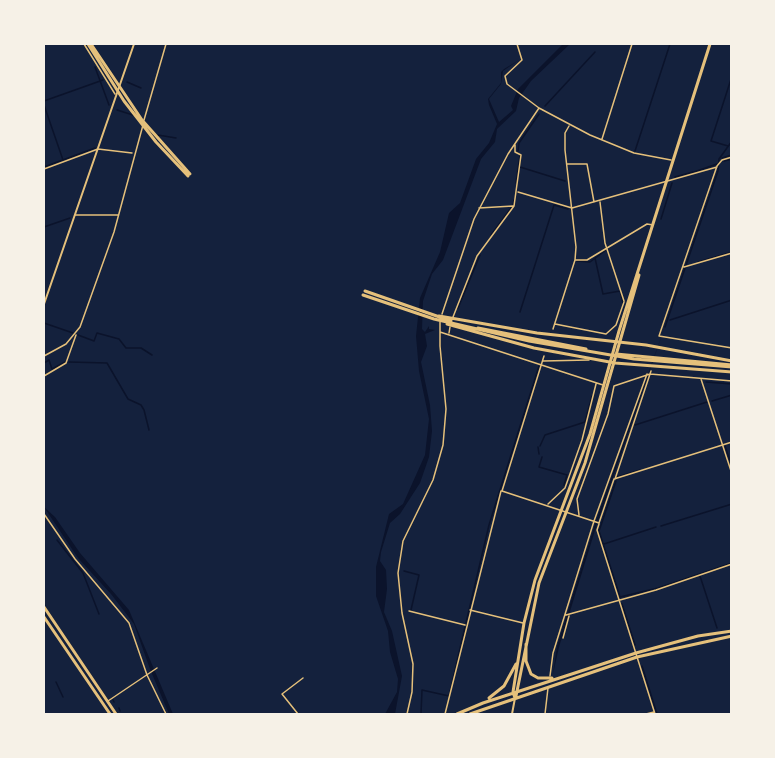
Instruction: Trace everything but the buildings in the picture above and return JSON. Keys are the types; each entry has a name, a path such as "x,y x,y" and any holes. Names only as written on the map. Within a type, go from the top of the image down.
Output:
{"main road":[{"path":"88,44 124,101 189,175"},
{"path":"44,304 134,44"},
{"path":"512,714 518,691 526,636 541,575 609,386 628,303 710,44"},
{"path":"364,293 417,312 499,333 634,357 732,364"},
{"path":"417,312 499,333 534,348 613,363 732,372"},
{"path":"499,333 618,342 732,364"},
{"path":"515,698 513,692 524,623 539,565 565,511 613,363"},
{"path":"44,607 116,714"},
{"path":"44,617 110,714"},
{"path":"458,714 552,678 698,636 732,631"},
{"path":"526,636 529,671 535,677 552,678"},
{"path":"470,714 636,655 732,636"},
{"path":"483,703 504,686 518,660"}],"street":[{"path":"88,44 116,96"},
{"path":"44,376 66,363 118,215 134,153 159,77 166,44"},
{"path":"517,44 522,60 505,76 507,84 514,90 539,108 570,125 634,153 674,160"},
{"path":"602,139 632,44"},
{"path":"407,714 412,692 412,664 402,613 398,573 403,541 434,480 443,445 446,409 440,332 451,282 479,208 515,143 539,108"},
{"path":"553,329 575,260 577,238 565,138 570,125"},
{"path":"453,317 477,256 514,206 518,192 521,155 515,152 515,143"},
{"path":"44,169 98,149 134,153"},
{"path":"732,157 722,160 717,166 659,336 732,348"},
{"path":"567,164 587,164 594,202"},
{"path":"518,192 572,208 717,166"},
{"path":"555,324 606,334 616,325 628,303 606,247 600,201"},
{"path":"479,208 514,206"},
{"path":"74,215 118,215"},
{"path":"575,260 587,260 647,224 653,225"},
{"path":"684,267 732,253"},
{"path":"449,334 450,327"},
{"path":"440,332 542,362 604,385"},
{"path":"44,356 76,335"},
{"path":"661,342 663,337"},
{"path":"445,714 501,490 544,356"},
{"path":"542,362 596,359"},
{"path":"609,386 649,373 732,381"},
{"path":"646,714 655,713 597,530 649,373"},
{"path":"552,678 553,653 594,521 649,373"},
{"path":"701,379 732,474"},
{"path":"548,504 565,488 582,440 596,383"},
{"path":"579,516 577,499 608,414 614,386"},
{"path":"614,479 732,442"},
{"path":"501,490 599,523"},
{"path":"44,514 75,559 129,623 146,673 166,714"},
{"path":"566,615 570,616 732,564"},
{"path":"470,610 524,623"},
{"path":"409,611 466,625"},
{"path":"563,638 570,616"},
{"path":"107,701 146,673 157,668"},
{"path":"298,714 282,694 303,678"},
{"path":"545,714 548,687"}],"water":[{"path":"563,44 570,44 531,81 519,98 516,111 497,129 495,142 481,159 443,260 432,274 423,301 422,329 425,332 429,326 429,329 435,330 425,334 427,346 421,362 430,405 432,431 429,457 420,483 400,514 390,523 381,552 380,561 386,570 387,589 384,612 392,631 402,676 395,714 385,714 397,692 398,679 390,652 388,631 376,596 376,567 389,514 403,504 425,455 429,419 419,371 416,336 420,298 440,252 449,213 460,203 476,159 489,143 497,124 488,99 501,83 501,72 519,60 503,71 501,84 489,99 499,122 513,110 511,106 518,89"},
{"path":"665,326 597,524 559,647 553,674 557,646 596,521"},
{"path":"44,507 55,517 80,553 129,610 173,714 169,714 134,624 111,594 78,558"}],"waterway":[{"path":"635,151 670,44"},
{"path":"545,106 595,52"},
{"path":"95,67 109,105"},
{"path":"728,146 711,141 732,76"},
{"path":"44,101 103,80"},
{"path":"127,82 141,88"},
{"path":"44,105 63,160"},
{"path":"117,110 133,115"},
{"path":"518,151 519,143 539,114"},
{"path":"158,135 176,138"},
{"path":"665,327 718,171 719,159 732,141"},
{"path":"44,167 95,148"},
{"path":"516,183 520,155"},
{"path":"722,158 732,155"},
{"path":"724,161 732,159"},
{"path":"694,172 717,164"},
{"path":"520,167 565,181"},
{"path":"675,177 693,172"},
{"path":"661,219 672,183"},
{"path":"513,205 514,200"},
{"path":"520,312 554,205 568,209"},
{"path":"491,235 511,208"},
{"path":"44,227 70,218"},
{"path":"577,261 590,262 606,250"},
{"path":"698,262 732,252"},
{"path":"458,308 480,255"},
{"path":"595,258 603,294 620,291 623,303"},
{"path":"670,320 732,300"},
{"path":"44,323 73,333"},
{"path":"78,335 94,341 97,333 119,339 126,348 141,348 152,355"},
{"path":"44,363 49,360 52,369 65,362"},
{"path":"69,362 107,363 128,399 141,405 149,430"},
{"path":"466,623 489,525 539,366"},
{"path":"706,382 732,384"},
{"path":"712,401 732,395"},
{"path":"540,446 545,435 585,422 592,396"},
{"path":"635,425 707,402"},
{"path":"725,446 732,467"},
{"path":"538,447 539,454"},
{"path":"542,457 539,467 567,475 564,485"},
{"path":"617,477 640,470"},
{"path":"616,481 599,531 620,597 658,588 732,563"},
{"path":"661,526 732,504"},
{"path":"604,544 656,527"},
{"path":"57,540 83,573 99,614"},
{"path":"404,571 419,575 411,610"},
{"path":"700,576 717,628"},
{"path":"622,604 635,645"},
{"path":"421,714 422,690 449,696 465,627"},
{"path":"642,666 657,714"},
{"path":"56,682 63,697"}]}
